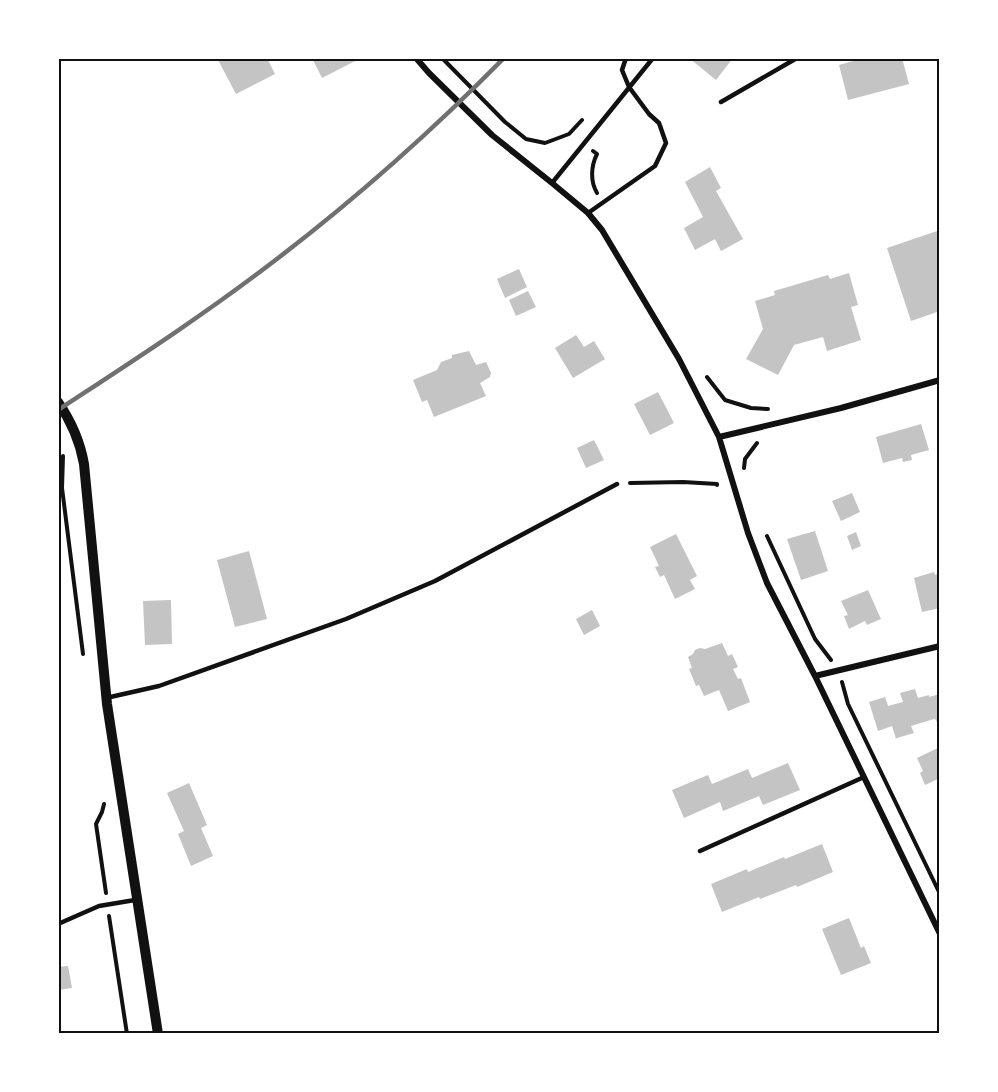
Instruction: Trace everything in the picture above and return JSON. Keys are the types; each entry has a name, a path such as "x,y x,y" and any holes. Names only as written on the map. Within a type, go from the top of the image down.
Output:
{"street":[{"path":"416,58 429,74 492,135 588,213 602,230 679,359 719,437 748,533 767,583 815,676 939,934"},
{"path":"719,437 841,408 939,380"},
{"path":"58,402 75,430 86,476 106,698 158,1034"},
{"path":"815,676 939,646"}],"lane":[{"path":"588,213 655,166 666,143 659,123 649,114 629,87 622,70 626,58"},
{"path":"552,183 653,58"},
{"path":"721,102 797,58"},
{"path":"106,698 159,686 346,619 435,581 617,484"},
{"path":"700,851 864,777"},
{"path":"58,924 107,904 137,900"}],"path":[{"path":"442,58 505,122 526,139 545,143 569,134 588,113"},
{"path":"569,134 597,154 593,164 593,186 603,203"},
{"path":"704,371 725,400 751,408 769,409 773,441 756,443 745,459 744,470"},
{"path":"617,484 683,482 717,484"},
{"path":"62,488 83,654"},
{"path":"767,536 815,639 839,670 848,704 939,894"},
{"path":"102,794 104,804 96,824 126,1034"}],"building":[{"path":"217,58 267,58 275,74 236,94"},
{"path":"312,58 361,58 322,78"},
{"path":"689,58 733,58 716,80"},
{"path":"864,58 902,58 909,84 848,100 839,65"},
{"path":"710,167 721,188 716,191 743,239 721,251 715,239 695,250 684,228 703,217 685,182"},
{"path":"940,230 940,311 911,321 887,248"},
{"path":"519,269 527,287 505,298 497,279"},
{"path":"849,273 858,305 851,307 861,340 827,351 823,337 794,345 778,375 746,359 763,329 755,301 775,295 774,291 828,275 830,279"},
{"path":"528,291 536,307 516,316 509,300"},
{"path":"576,335 584,347 594,341 605,359 573,378 555,348"},
{"path":"469,351 476,365 486,362 491,373 490,377 480,383 486,396 434,417 427,400 422,402 413,380 437,370 441,362 452,358 452,355"},
{"path":"658,392 674,423 650,435 634,404"},
{"path":"921,424 929,450 911,455 912,460 903,462 902,458 883,463 876,437"},
{"path":"594,440 604,460 586,468 577,448"},
{"path":"852,493 860,512 841,521 832,501"},
{"path":"815,531 828,571 801,580 787,539"},
{"path":"856,532 861,546 852,550 847,536"},
{"path":"676,534 697,576 690,580 695,589 675,599 664,575 660,577 655,567 659,566 650,547"},
{"path":"249,551 267,619 235,627 217,560"},
{"path":"934,572 935,575 940,573 940,608 922,612 914,578"},
{"path":"868,590 881,619 867,625 865,621 849,629 844,616 848,615 841,601"},
{"path":"171,600 172,644 145,645 143,601"},
{"path":"592,610 600,626 584,635 576,619"},
{"path":"722,643 728,656 732,654 738,667 733,669 738,679 741,678 750,702 728,711 719,690 704,696 699,685 696,686 689,669 692,668 688,657 695,650"},
{"path":"915,689 918,698 940,694 940,730 934,719 911,726 914,733 896,739 892,726 878,731 869,702 885,697 888,706 903,702 900,693"},
{"path":"940,747 940,778 925,785 920,773 923,771 917,758"},
{"path":"788,763 800,790 763,805 759,796 723,811 720,802 684,818 672,790 708,775 712,784 748,769 752,778"},
{"path":"189,783 207,825 201,828 213,856 191,866 178,834 184,831 167,793"},
{"path":"822,844 833,872 797,887 796,885 760,899 759,897 722,912 711,884 747,869 748,872"},
{"path":"849,918 861,948 864,946 871,963 841,975 822,929"},
{"path":"68,966 72,988 58,990 58,967"}],"railway":[{"path":"58,410 189,323 297,244 388,168 504,58"}]}
